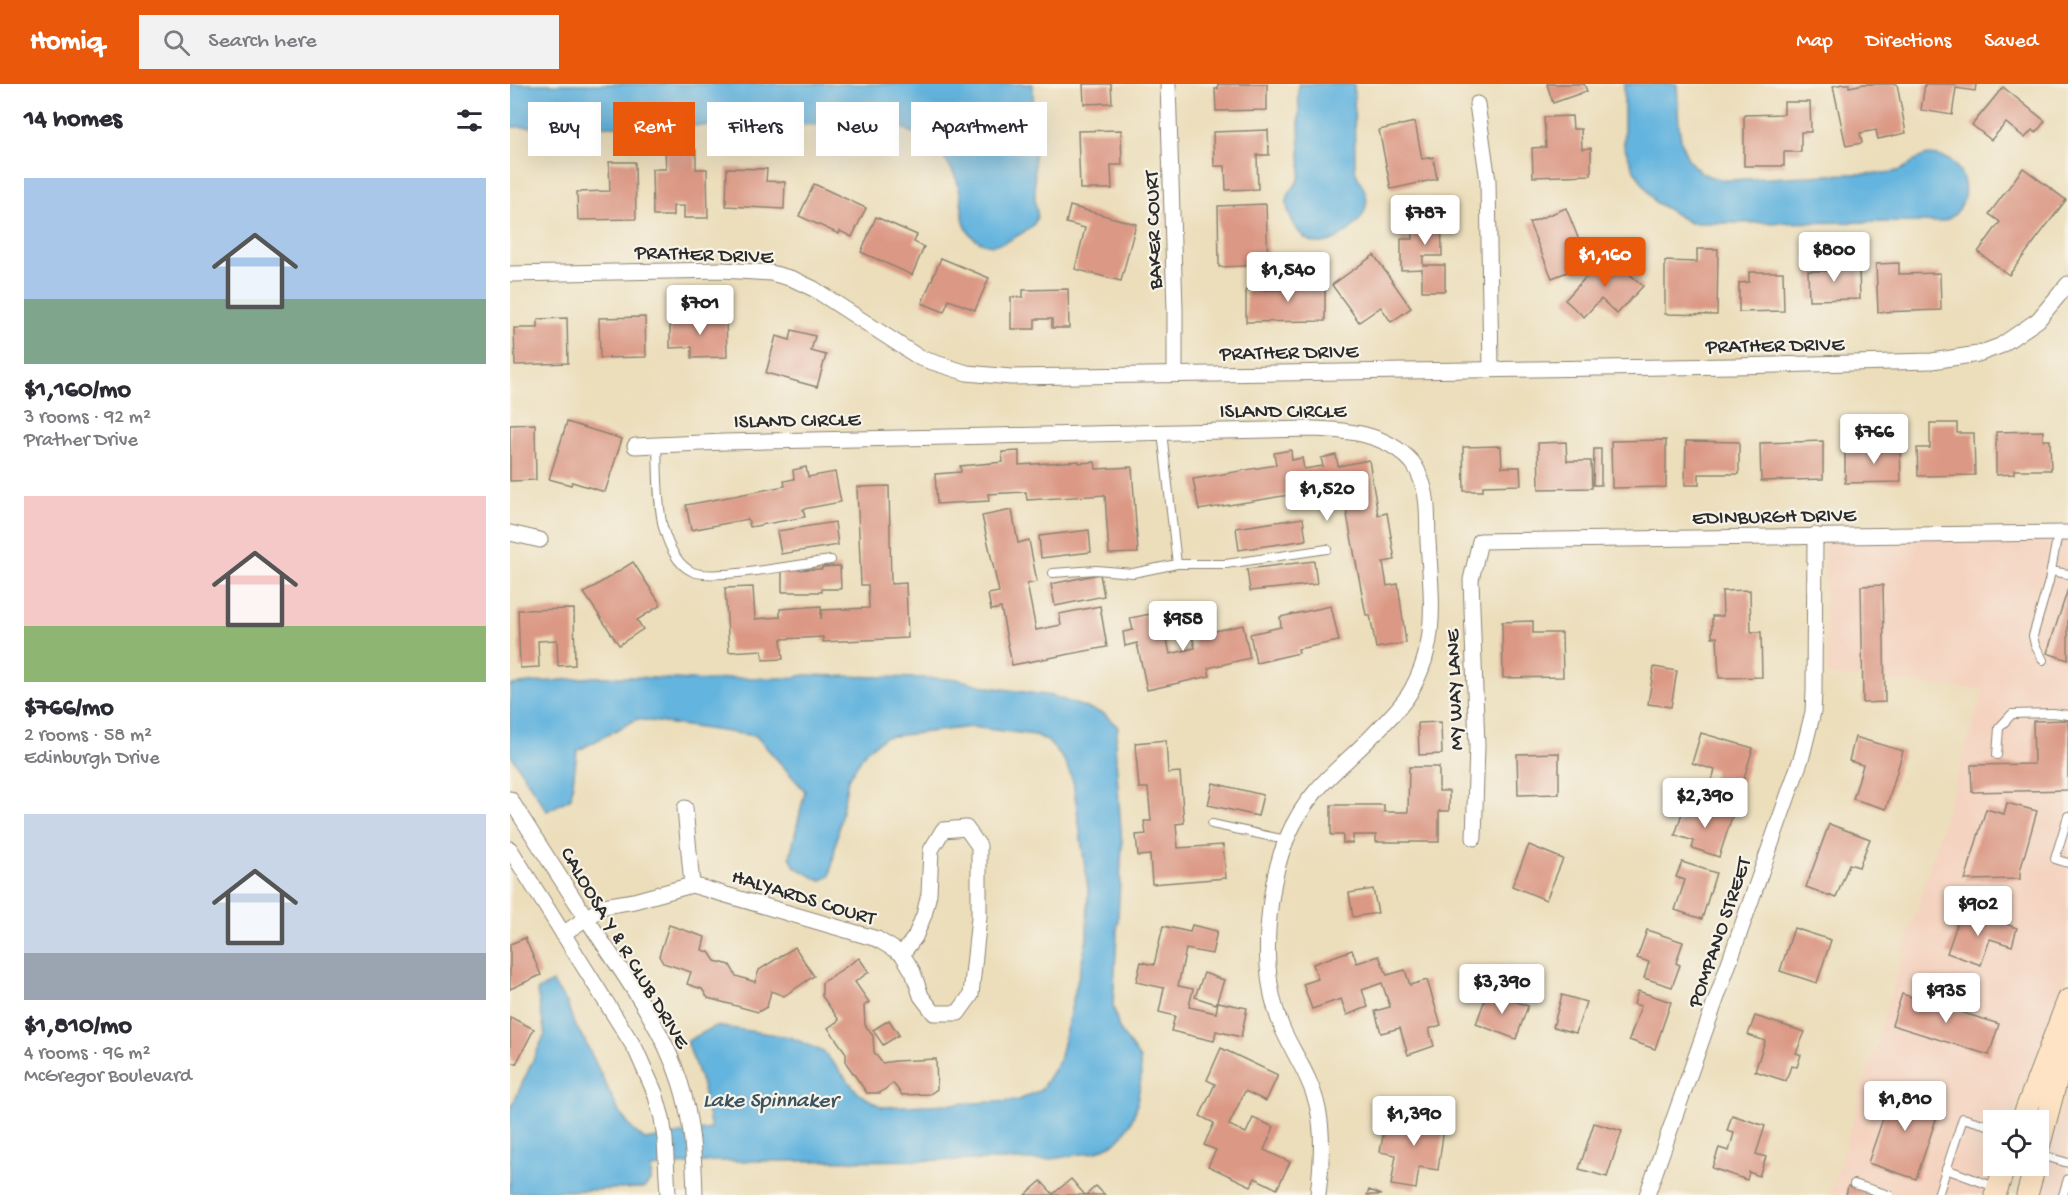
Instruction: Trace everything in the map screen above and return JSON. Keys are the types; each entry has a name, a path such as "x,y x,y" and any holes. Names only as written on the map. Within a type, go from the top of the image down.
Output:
{"main road":[{"path":"2026,1110 2068,1000"},
{"path":"2049,1110 2068,1036"},
{"path":"1996,1191 2001,1176"},
{"path":"2027,1195 2032,1176"}],"street":[{"name":"BAKER COURT","path":"1168,84 1175,374"},
{"path":"1477,104 1488,181 1491,369"},
{"name":"PRATHER DRIVE","path":"510,274 701,270 771,273 793,279 814,289 920,358 945,368 967,373 1011,377 1734,366 1955,359 2000,346 2021,333 2054,304 2068,284"},
{"name":"ISLAND CIRCLE","path":"635,446 1311,429 1356,432 1378,439 1397,449 1413,463 1423,483 1427,506 1430,614 1427,649 1421,672 1411,691 1397,709 1302,808 1286,840 1271,898 1267,946 1268,968 1276,1010 1283,1030 1313,1088 1319,1110 1321,1159 1318,1195"},
{"path":"510,533 540,540"},
{"name":"EDINBURGH DRIVE","path":"1480,541 2063,533"},
{"name":"POMPANO STREET","path":"1647,1195 1802,756 1813,712 1815,536"},
{"name":"MY WAY LANE","path":"1474,838 1477,746 1471,580 1480,541"},
{"name":"CALOOSA Y & R CLUB DRIVE","path":"510,799 515,817 537,840 651,1020 672,1060 683,1092 690,1125 695,1195"},
{"path":"563,934 604,906 634,901 692,885 685,808"},
{"path":"966,828 979,846 979,917 971,995 958,1013 934,1013 921,996 913,972 902,954 915,937 924,915 929,894 931,850 943,830 966,828"},
{"path":"511,853 537,840"},
{"name":"CALOOSA Y & R CLUB DRIVE","path":"511,853 636,1050 655,1094 663,1129 668,1195"},
{"name":"HALYARDS COURT","path":"692,885 877,939 902,954"}],"lane":[{"path":"1162,432 1177,564"},
{"path":"657,444 662,525 674,554 694,573 732,573 831,560"},
{"path":"2043,660 2033,636 2063,533"},
{"path":"1053,573 1096,570 1133,573 1177,564 1226,564 1327,549"},
{"path":"2051,571 2068,574"},
{"path":"1997,755 1999,728 2012,714 2068,715"},
{"path":"2068,816 2055,859 2068,863"},
{"path":"1212,824 1286,840"},
{"path":"1938,1195 1963,1118 1983,1124"},
{"path":"2049,1156 2068,1163"},
{"path":"1946,1169 1996,1191"},
{"path":"2063,1195 2068,1179"},
{"path":"1854,1184 1889,1195"}],"shaded area":[{"path":"1823,528 2068,530 2068,971 2015,1110 1983,1110 1983,1176 1991,1176 1984,1195 1830,1195 1983,690 1827,675"},
{"path":"2068,1079 2068,1195 2038,1195 2043,1176 2049,1176 2049,1152"}],"water":[{"path":"510,84 1033,84 1033,102 911,102 911,133 899,127 899,102 816,102 816,125 804,125 804,102 707,102 707,125 695,126 695,102 613,102 613,126 601,126 601,102 528,102 528,127 510,127"},
{"path":"1298,84 1354,84 1355,168 1365,191 1366,206 1355,225 1344,234 1326,243 1311,242 1304,238 1293,223 1287,206 1288,196 1298,181 1301,171"},
{"path":"1624,84 1677,84 1678,116 1683,146 1688,159 1697,170 1711,177 1729,180 1886,173 1903,169 1920,158 1930,155 1949,161 1957,168 1963,178 1963,199 1959,209 1951,217 1940,222 1690,223 1655,202 1634,170 1624,146"},
{"path":"942,156 1034,156 1037,218 1033,225 1015,237 995,245 982,243 976,239 966,227 958,182"},
{"name":"Lake Spinnaker","path":"805,675 957,679 988,687 1052,696 1104,714 1118,727 1115,745 1122,845 1113,1005 1119,1029 1140,1059 1141,1078 1136,1109 1131,1122 1115,1143 1095,1152 1045,1160 714,1161 651,1168 651,1180 644,1188 510,1193 510,1110 545,1034 537,991 552,982 567,1003 574,1024 584,1039 619,1112 632,1129 645,1140 711,1129 703,1088 687,1041 716,1026 790,1037 824,1052 859,1094 882,1107 1016,1101 1041,1090 1059,1061 1087,939 1088,889 1073,781 1064,760 1046,740 1035,735 971,727 885,737 866,751 848,779 830,876 821,881 795,867 790,857 805,791 756,736 637,719 577,751 571,798 547,811 510,754 510,685 594,677 710,681 730,678 790,678"}],"building":[{"path":"1083,84 1111,84 1112,103 1084,104"},
{"path":"1218,84 1267,84 1267,110 1216,111 1215,89 1218,89"},
{"path":"1547,84 1584,84 1587,91 1553,103"},
{"path":"1849,84 1849,87 1864,84 1897,84 1906,133 1878,139 1876,130 1860,133 1862,143 1846,146 1833,86"},
{"path":"1925,84 1976,84 1975,91 1956,88 1952,115 1921,110"},
{"path":"2003,87 2045,121 2036,133 2032,130 2025,138 2006,123 1991,140 1972,125"},
{"path":"1784,102 1810,102 1811,132 1801,132 1801,152 1784,152 1784,166 1744,166 1744,115 1784,114"},
{"path":"1572,116 1573,129 1581,129 1582,149 1591,148 1591,175 1533,177 1532,148 1546,147 1544,117"},
{"path":"1415,122 1422,159 1433,157 1437,179 1391,189 1379,130"},
{"path":"1121,130 1122,165 1111,165 1112,189 1080,189 1078,131"},
{"path":"1268,130 1269,155 1257,155 1258,189 1226,190 1225,166 1214,166 1213,132"},
{"path":"696,150 696,169 707,169 708,218 684,218 684,206 673,206 673,216 653,216 652,169 666,169 665,156 695,156"},
{"path":"609,162 635,162 636,219 578,220 577,192 610,191"},
{"path":"727,168 767,169 766,181 785,182 784,209 726,206"},
{"path":"2023,168 2066,200 2009,275 1978,252 2000,222 1989,214"},
{"path":"814,184 866,208 852,237 840,231 839,234 799,216"},
{"path":"1441,203 1442,256 1423,256 1423,265 1445,265 1445,291 1422,291 1422,269 1401,270 1401,239 1413,239 1412,204"},
{"path":"1266,204 1268,265 1219,267 1218,206"},
{"path":"1070,206 1136,224 1121,281 1075,269 1085,228 1066,223"},
{"path":"1566,208 1581,245 1568,250 1575,269 1552,278 1529,223"},
{"path":"876,217 917,235 914,242 924,247 912,275 861,252"},
{"path":"1697,249 1718,249 1717,315 1665,314 1665,261 1697,262"},
{"path":"1607,254 1643,286 1617,314 1601,299 1584,317 1565,300"},
{"path":"1374,255 1411,308 1391,322 1381,307 1359,322 1332,285"},
{"path":"941,258 989,278 975,310 949,300 944,312 922,303"},
{"path":"1827,262 1843,262 1844,269 1859,269 1860,299 1809,300 1808,271 1827,271"},
{"path":"1899,263 1899,274 1940,273 1941,310 1878,312 1876,264"},
{"path":"1749,272 1783,272 1784,311 1739,312 1739,283 1749,282"},
{"path":"1325,278 1325,321 1246,322 1246,290 1288,290 1288,279"},
{"path":"1068,289 1069,328 1052,328 1052,319 1035,319 1035,329 1011,329 1011,297 1023,297 1023,290"},
{"path":"645,317 646,357 600,358 599,318"},
{"path":"726,317 727,357 692,358 692,347 670,348 670,318"},
{"path":"567,318 568,363 515,365 514,328 538,328 538,319"},
{"path":"792,330 815,336 811,351 826,355 817,387 766,373 776,336 790,340"},
{"path":"567,422 622,439 605,492 572,482 571,485 549,479"},
{"path":"1930,423 1957,423 1957,433 1974,433 1975,475 1918,476 1917,448 1930,448"},
{"path":"535,424 536,480 510,481 510,425"},
{"path":"2043,431 2043,440 2050,440 2051,470 2014,470 2014,474 1996,475 1996,432"},
{"path":"1666,440 1666,487 1612,488 1611,441"},
{"path":"1686,441 1739,442 1739,474 1699,474 1699,485 1685,485"},
{"path":"1823,441 1823,479 1761,481 1760,443"},
{"path":"1566,442 1567,461 1591,461 1592,488 1539,489 1538,443"},
{"path":"1900,442 1901,482 1845,483 1845,452 1876,451 1876,443"},
{"path":"1501,446 1502,467 1520,467 1521,485 1483,486 1483,491 1464,491 1463,447"},
{"path":"1594,449 1601,449 1601,485 1593,485"},
{"path":"1291,450 1292,460 1302,458 1304,469 1323,466 1321,458 1336,455 1338,466 1369,460 1378,515 1387,513 1395,560 1383,562 1387,586 1398,584 1406,643 1376,648 1370,615 1366,615 1343,494 1302,501 1301,493 1199,510 1193,479 1276,465 1274,453"},
{"path":"1019,451 1019,465 1079,461 1079,463 1095,462 1096,469 1132,467 1138,553 1109,554 1105,495 1027,500 1026,492 988,494 989,501 937,504 935,474 961,472 960,466 1003,462 1002,452"},
{"path":"806,467 808,477 835,472 841,502 803,509 805,517 750,527 748,519 691,530 686,505 785,486 784,481 794,479 793,470"},
{"path":"889,486 891,584 906,583 908,638 823,642 823,637 781,639 783,659 763,660 762,650 729,652 725,588 753,587 755,619 780,617 780,609 821,606 821,619 822,610 869,608 868,585 861,585 857,487"},
{"path":"1012,510 1018,543 1029,540 1037,582 1027,584 1036,630 1061,625 1059,614 1100,606 1107,647 1012,665 1001,608 991,610 988,594 999,592 982,516"},
{"path":"1303,518 1306,540 1239,550 1236,528"},
{"path":"835,522 838,545 781,554 777,531"},
{"path":"1089,530 1091,552 1041,558 1039,536"},
{"path":"1314,561 1317,584 1250,591 1247,569"},
{"path":"633,562 661,605 637,620 643,629 619,645 584,593"},
{"path":"840,566 841,589 822,589 822,592 782,592 782,570"},
{"path":"1100,574 1104,596 1055,606 1051,584"},
{"path":"1883,585 1885,702 1863,703 1861,586"},
{"path":"2068,589 2068,660 2047,653"},
{"path":"1750,590 1751,632 1761,632 1762,677 1719,678 1717,637 1712,637 1712,616 1723,616 1722,591"},
{"path":"1331,606 1339,641 1298,649 1299,653 1256,663 1250,634 1281,627 1280,617"},
{"path":"574,609 575,665 558,666 557,640 538,641 539,667 520,668 518,610"},
{"path":"1161,612 1170,654 1195,648 1192,636 1243,625 1250,658 1208,668 1210,676 1147,690 1137,643 1125,646 1123,632 1133,630 1130,618"},
{"path":"1533,621 1533,633 1562,633 1563,677 1503,678 1502,622"},
{"path":"1654,667 1677,671 1671,707 1648,704"},
{"path":"2068,720 2068,790 1972,792 1971,765 2034,764 2033,721"},
{"path":"1441,722 1442,754 1419,755 1418,723"},
{"path":"1701,733 1753,748 1740,791 1711,783 1715,770 1692,763"},
{"path":"1855,737 1903,751 1886,809 1853,799 1863,765 1849,761"},
{"path":"1166,740 1168,773 1180,772 1184,823 1176,824 1178,848 1223,845 1226,878 1152,884 1150,855 1138,856 1136,835 1146,834 1144,821 1151,821 1148,788 1139,788 1135,743"},
{"path":"1559,753 1559,794 1518,795 1517,754"},
{"path":"1409,767 1439,767 1439,791 1449,791 1449,811 1439,811 1439,842 1376,842 1376,835 1353,835 1353,843 1343,843 1343,835 1331,835 1331,805 1384,805 1384,812 1408,812"},
{"path":"1213,783 1263,795 1258,816 1208,805"},
{"path":"1700,803 1733,814 1719,857 1692,848 1694,841 1675,835 1683,810 1696,814"},
{"path":"2007,803 2037,811 2020,871 2020,879 1965,880 1986,809 2004,814"},
{"path":"1829,824 1870,839 1859,867 1849,864 1836,898 1806,887"},
{"path":"1529,845 1563,859 1546,900 1512,886"},
{"path":"1682,862 1716,873 1702,919 1675,910 1685,880 1676,877"},
{"path":"1373,889 1378,913 1353,917 1349,893"},
{"path":"1962,910 2017,928 2012,946 1990,939 1981,965 1947,953"},
{"path":"669,925 705,937 702,950 709,952 715,961 730,965 736,976 755,982 759,970 795,947 814,976 784,996 771,991 767,1007 758,1012 708,998 702,989 687,984 691,972 663,963 659,956"},
{"path":"1192,925 1217,931 1212,954 1186,949 1178,986 1193,989 1189,1007 1216,1013 1218,1002 1247,1008 1241,1037 1216,1031 1214,1041 1171,1031 1175,1016 1159,1012 1164,988 1136,982 1141,962 1154,965 1163,926 1190,932"},
{"path":"1794,928 1831,940 1817,983 1780,971"},
{"path":"1647,930 1683,942 1676,963 1680,965 1672,987 1644,978 1649,962 1637,958"},
{"path":"525,938 541,975 510,989 510,944"},
{"path":"1352,950 1357,963 1379,956 1387,975 1405,970 1410,985 1427,980 1441,1025 1429,1029 1434,1046 1408,1055 1400,1028 1381,1033 1375,1011 1390,1007 1382,983 1362,990 1368,1007 1347,1015 1341,999 1312,1009 1303,984 1318,979 1313,964"},
{"path":"859,958 869,972 855,982 869,1002 864,1006 865,1025 873,1036 874,1052 882,1063 936,1059 937,1089 930,1094 902,1095 893,1083 880,1093 867,1093 846,1063 846,1053 828,1028 839,1020 822,996 822,983"},
{"path":"1204,973 1224,980 1216,1004 1195,997"},
{"path":"1488,991 1528,1006 1516,1039 1476,1024"},
{"path":"1638,991 1671,1002 1655,1049 1629,1040 1641,1006 1634,1004"},
{"path":"1902,994 1999,1024 1989,1055 1892,1025"},
{"path":"1562,995 1586,1002 1576,1033 1553,1027"},
{"path":"1755,1016 1805,1032 1796,1053 1801,1055 1797,1067 1791,1066 1786,1081 1755,1071 1765,1041 1748,1035"},
{"path":"510,1017 534,1029 516,1064 510,1061"},
{"path":"889,1020 899,1035 883,1045 873,1030"},
{"path":"1221,1048 1278,1075 1266,1101 1245,1091 1229,1125 1246,1133 1253,1118 1274,1127 1264,1150 1290,1162 1277,1189 1255,1178 1251,1186 1208,1166 1216,1150 1204,1145 1214,1123 1200,1116 1215,1084 1207,1080"},
{"path":"1894,1086 1942,1101 1916,1179 1868,1163"},
{"path":"1406,1106 1433,1110 1431,1126 1444,1128 1438,1170 1419,1167 1416,1189 1391,1185 1396,1155 1380,1152 1384,1130 1402,1133"},
{"path":"1732,1115 1765,1126 1756,1154 1766,1157 1759,1176 1749,1172 1747,1180 1712,1168 1719,1148 1729,1151 1734,1133 1727,1131"},
{"path":"1594,1123 1622,1131 1607,1177 1579,1169"},
{"path":"1071,1179 1085,1195 1025,1195 1041,1181 1053,1194"},
{"path":"1096,1186 1105,1195 1086,1195"},
{"path":"1848,1186 1875,1194 1875,1195 1846,1195"},
{"path":"1369,1190 1382,1195 1367,1195"}]}
